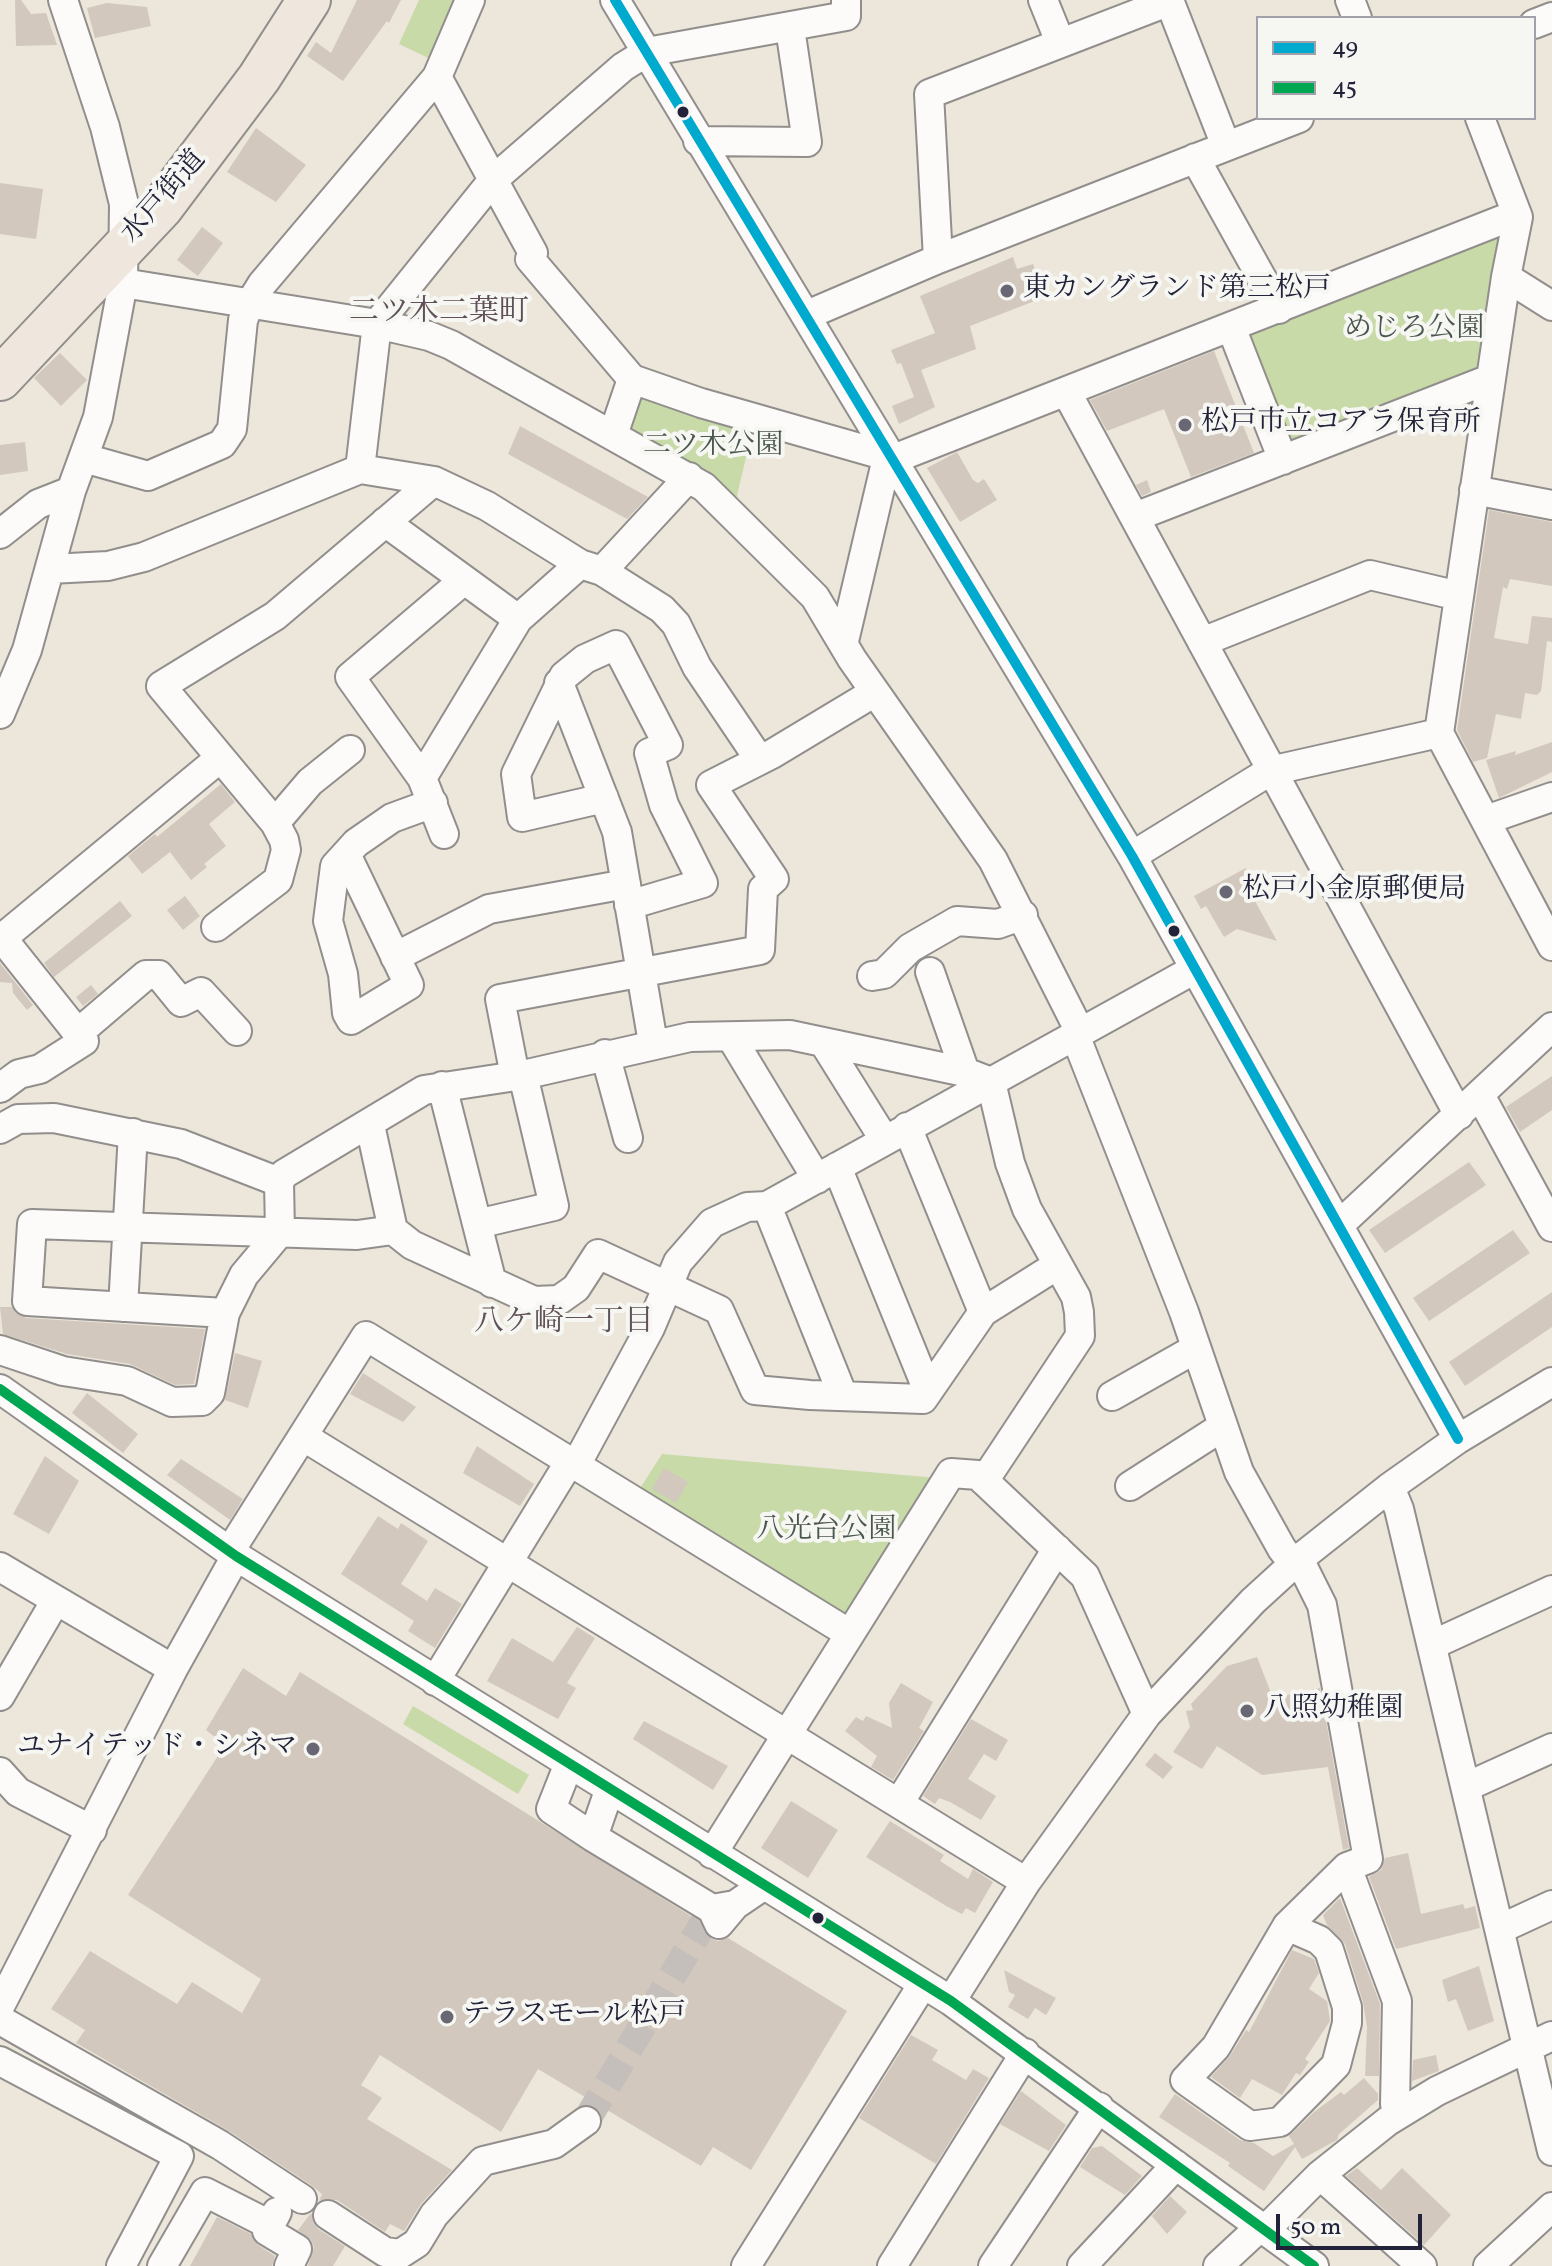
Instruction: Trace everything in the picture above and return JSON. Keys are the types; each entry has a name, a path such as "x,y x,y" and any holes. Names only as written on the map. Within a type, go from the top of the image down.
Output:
{"highway":[{"name":"水戸街道","path":"0,379 125,264 162,207 216,138 309,0"}],"street":[{"path":"0,714 27,650 71,491 109,373 125,264 124,204 105,127 63,0"},
{"path":"84,458 148,476 222,444 232,429 243,320 249,305 437,77 470,0"},
{"path":"615,0 1132,856 1458,1439"},
{"path":"360,469 377,324 493,180 623,67 647,52 846,16 846,0"},
{"path":"1043,0 1060,42"},
{"path":"938,259 929,94 1060,42 1169,1 1226,146"},
{"path":"698,141 807,142 790,28"},
{"path":"437,77 533,253 530,259 632,379 701,403 889,457 1067,393 1517,214"},
{"path":"807,315 938,259 1294,120"},
{"path":"1481,120 1517,214 1439,733 1552,946"},
{"path":"1195,158 1279,309"},
{"path":"125,264 249,305 377,324 451,345 689,477 733,513 815,597 875,692 993,860 1023,915 1078,1033 1239,1472 1282,1549 1296,1562 1322,1605 1368,1859 1347,1867 1287,1926 1216,2047 1185,2080 1250,2126 1280,2122 1336,2065 1347,2023 1347,2007 1329,1950 1319,1940 1287,1926"},
{"path":"1506,277 1552,306"},
{"path":"1231,327 1283,460"},
{"path":"613,435 632,379"},
{"path":"1135,517 1490,379"},
{"path":"1067,393 1459,1115"},
{"path":"844,641 889,457"},
{"path":"50,569 108,566 165,550 360,469 434,481 487,506 644,596 676,624 697,667 759,759"},
{"path":"346,854 409,985 351,1020 347,1013 343,974 328,921 335,866 346,854 427,790 518,619 591,568 689,477"},
{"path":"216,927 278,880 286,850 275,823 161,686 275,616 434,481"},
{"path":"1474,490 1552,505"},
{"path":"0,534 38,504 71,491"},
{"path":"385,522 518,619"},
{"path":"1202,642 1370,575 1459,596"},
{"path":"444,834 427,790 350,677 464,580"},
{"path":"395,957 489,909 703,883 664,805 649,753 668,745 616,645 585,659 559,683 516,774 522,817 604,798"},
{"path":"559,683 617,832 653,1043"},
{"path":"477,1224 554,1206 500,999 760,950 763,889 774,879 711,785 875,692"},
{"path":"1132,856 1270,771 1439,733"},
{"path":"275,823 310,782 350,750"},
{"path":"0,1088 19,1074 40,1069 84,1041 1,939 220,758"},
{"path":"1486,820 1552,797"},
{"path":"872,976 884,974 910,948 957,921 998,924 1023,915"},
{"path":"435,1681 508,1561 573,1463 650,1328 686,1249 712,1223 747,1207 767,1206 896,1133 978,1077 1078,1033 1195,969"},
{"path":"930,972 978,1077 1027,1209 1076,1297 1080,1336 984,1481"},
{"path":"78,1033 146,975 159,975 181,1002 201,992 237,1031"},
{"path":"1339,1225 1552,1027"},
{"path":"0,1350 63,1371 127,1381 172,1402 202,1401 210,1393 225,1313 244,1275 280,1232 279,1182 284,1174 424,1090 519,1075 690,1037 790,1035 978,1077"},
{"path":"731,1037 827,1173 928,1391"},
{"path":"824,1043 896,1133 983,1312"},
{"path":"605,1054 628,1138"},
{"path":"442,1086 492,1283"},
{"path":"1480,1095 1552,1227"},
{"path":"0,1129 18,1119 35,1117 133,1133 181,1144 279,1182"},
{"path":"370,1125 393,1230 412,1245 534,1301 559,1300 576,1288 598,1254 719,1310 726,1318 755,1390 923,1399 983,1312 1056,1266"},
{"path":"123,1307 133,1133"},
{"path":"767,1206 843,1396"},
{"path":"225,1313 27,1301 32,1224 357,1235 393,1230"},
{"path":"0,2006 233,1554 366,1336 850,1634"},
{"path":"1112,1396 1195,1349"},
{"path":"951,2001 1026,1882 1147,1714 1296,1562 1390,1487 1458,1439 1552,1382"},
{"path":"4,1400 233,1554 568,1766 951,2001 1314,2266"},
{"path":"1130,1486 1222,1427"},
{"path":"304,1437 1026,1882"},
{"path":"712,1854 951,1473 978,1475 1085,1576 1147,1714"},
{"path":"1390,1487 1399,1509 1500,1929 1540,2042 1552,2151"},
{"path":"899,1803 1057,1549"},
{"path":"0,1567 173,1669"},
{"path":"1432,1645 1552,1590"},
{"path":"0,1696 56,1600"},
{"path":"1466,1787 1552,1748"},
{"path":"568,1766 551,1809 593,1837 722,1912 763,1886"},
{"path":"0,1772 18,1792 92,1830"},
{"path":"593,1837 609,1791"},
{"path":"1347,1867 1397,2001 1395,2104 1399,2114"},
{"path":"1500,1929 1552,1905"},
{"path":"746,2266 923,1984"},
{"path":"0,2020 223,2140 296,2195 267,2231 297,2249 289,2266"},
{"path":"1218,2266 1320,2175 1399,2114 1437,2091 1540,2042"},
{"path":"892,2266 1025,2053"},
{"path":"0,2061 179,2156 121,2266"},
{"path":"993,2266 1099,2107"},
{"path":"450,2169 456,2161 483,2161 554,2144 586,2121"},
{"path":"328,2215 385,2252 400,2254 417,2243 434,2215 483,2161"},
{"path":"1082,2266 1176,2165"},
{"path":"1320,2175 1422,2266"},
{"path":"162,2266 205,2192 270,2225"},
{"path":"1488,2266 1552,2207"}],"green space":[{"path":"419,0 464,0 439,63 399,44"},
{"name":"めじろ公園","path":"1497,231 1504,240 1484,366 1474,374 1287,444 1246,336 1249,331"},
{"name":"二ツ木公園","path":"642,389 753,428 735,504 624,434"},
{"name":"八光台公園","path":"662,1454 937,1478 850,1615 842,1617 637,1493"},
{"path":"413,1706 529,1775 518,1794 403,1724"}],"building":[{"path":"15,0 21,0 31,14 46,13 57,45 16,46"},
{"path":"357,0 401,0 389,23 387,21 343,81 307,56 316,42 331,53"},
{"path":"107,3 147,7 151,26 95,38 87,8"},
{"path":"256,128 306,165 276,202 227,172"},
{"path":"0,183 43,189 36,239 0,234"},
{"path":"202,227 223,243 198,276 177,260"},
{"path":"1013,257 1017,269 1033,264 1045,297 970,326 976,349 921,370 935,407 899,424 892,406 914,397 901,363 897,364 891,350 935,333 920,296"},
{"path":"1214,351 1254,453 1191,477 1164,409 1107,431 1090,400"},
{"path":"60,353 87,380 61,406 34,378"},
{"path":"520,426 648,497 627,519 508,454"},
{"path":"25,442 28,471 0,475 0,445"},
{"path":"957,452 973,480 978,483 984,479 997,500 960,522 927,468"},
{"path":"1147,480 1151,492 1142,496 1136,485"},
{"path":"1489,510 1552,522 1552,586 1510,579 1507,589 1503,587 1494,638 1528,644 1532,616 1552,618 1552,642 1547,641 1541,691 1537,695 1525,693 1521,719 1496,714 1487,758 1473,762 1457,730"},
{"path":"1552,742 1552,772 1499,798 1486,760 1516,751 1515,755"},
{"path":"221,784 235,802 209,824 226,846 204,864 207,867 191,880 170,852 142,874 128,856 155,834 157,837"},
{"path":"1246,868 1257,889 1250,892 1277,941 1237,929 1224,937 1206,906 1201,909 1194,896"},
{"path":"185,896 200,916 183,930 167,910"},
{"path":"120,901 132,916 54,977 44,963"},
{"path":"0,963 33,1005 27,1010 13,993 12,983 0,982"},
{"path":"91,985 98,994 83,1006 76,997"},
{"path":"1552,1076 1552,1110 1520,1132 1506,1107"},
{"path":"1469,1162 1486,1185 1385,1253 1369,1230"},
{"path":"1513,1230 1530,1253 1429,1321 1413,1298"},
{"path":"1552,1292 1552,1327 1465,1386 1449,1362"},
{"path":"0,1307 11,1307 26,1318 205,1329 194,1384 175,1385 130,1364 67,1354 3,1334"},
{"path":"235,1353 262,1361 248,1408 225,1400"},
{"path":"363,1373 416,1407 403,1422 350,1394"},
{"path":"87,1393 138,1434 123,1453 72,1413"},
{"path":"477,1446 534,1484 520,1506 463,1473"},
{"path":"45,1456 79,1481 49,1534 13,1514"},
{"path":"181,1459 243,1499 230,1520 167,1475"},
{"path":"664,1468 688,1482 676,1503 652,1489"},
{"path":"378,1516 398,1529 401,1523 428,1541 401,1584 427,1601 435,1588 462,1604 435,1648 408,1631 414,1621 341,1574"},
{"path":"577,1627 595,1638 567,1683 576,1688 558,1719 487,1681 512,1638 553,1662"},
{"path":"1257,1657 1273,1698 1320,1688 1349,1848 1343,1850 1328,1767 1262,1775 1217,1746 1202,1769 1173,1752 1190,1727 1186,1711 1193,1710 1191,1704 1227,1666"},
{"path":"243,1668 286,1696 300,1672 699,1921 710,1938 718,1941 728,1938 847,2011 751,2170 713,2147 701,2166 538,2069 501,2132 380,2055 361,2085 382,2098 367,2119 452,2170 421,2204 404,2231 390,2224 385,2232 337,2200 319,2201 322,2194 311,2185 229,2131 76,2043 85,2030 51,2009 90,1951 177,2004 192,1982 242,2013 261,1979 128,1895 225,1745 206,1730"},
{"path":"901,1683 933,1702 919,1728 924,1731 893,1780 871,1767 877,1756 845,1731 856,1717 863,1721 866,1716 892,1728 889,1703"},
{"path":"971,1719 1008,1740 996,1761 984,1754 968,1779 996,1796 981,1820 950,1802 939,1798 935,1804 923,1796"},
{"path":"644,1721 728,1766 713,1790 633,1739"},
{"path":"1155,1753 1173,1767 1163,1779 1145,1765"},
{"path":"791,1801 838,1830 808,1878 761,1848"},
{"path":"890,1821 944,1855 940,1861 968,1879 973,1869 993,1882 975,1913 966,1908 962,1914 948,1907 866,1857"},
{"path":"1408,1853 1421,1914 1463,1904 1465,1909 1475,1906 1480,1928 1396,1949 1369,1877 1381,1870 1385,1858"},
{"path":"1340,1898 1380,2004 1379,2076 1365,2076 1367,2027 1363,2002 1345,1944 1327,1925 1323,1915"},
{"path":"1292,1950 1314,1959 1319,1973 1309,1989 1327,2001 1330,2021 1305,2059 1309,2062 1300,2075 1296,2073 1282,2095 1252,2079 1240,2098 1211,2077 1230,2056 1246,2030 1249,2032"},
{"path":"1479,1966 1494,2021 1468,2031 1456,1999 1448,2002 1442,1980"},
{"path":"1004,1970 1056,1998 1046,2015 1035,2008 1028,2019 1008,2007 1015,1995 1009,1992"},
{"path":"911,2035 938,2050 932,2060 966,2080 973,2069 989,2078 936,2164 859,2118"},
{"path":"1436,2055 1439,2071 1412,2081 1413,2060"},
{"path":"1364,2078 1378,2094 1378,2100 1339,2134 1337,2140 1302,2159 1295,2147 1264,2191 1228,2166 1230,2163 1159,2117 1175,2094 1240,2140 1254,2143 1273,2156 1294,2144 1289,2136 1314,2112 1341,2092 1344,2095"},
{"path":"1021,2091 1066,2125 1049,2151 1000,2124"},
{"path":"1102,2146 1142,2176 1125,2195 1080,2167 1092,2148"},
{"path":"1357,2168 1381,2190 1402,2168 1451,2215 1424,2245 1346,2176"},
{"path":"1170,2196 1187,2212 1167,2234 1152,2216"},
{"path":"311,2213 318,2229 345,2246 333,2266 308,2266 314,2247 311,2240 298,2230"},
{"path":"217,2217 251,2234 258,2245 275,2256 272,2266 190,2266"}],"tunnel":[{"path":"586,2121 712,1909"}],"transit line":[{"name":"49","path":"615,0 1132,856 1458,1439"},
{"name":"45","path":"0,1389 236,1556 951,2001 1314,2266"}],"place":[{"name":"東カングランド第三松戸","path":"1007,291"},
{"name":"松戸市立コアラ保育所","path":"1185,425"},
{"name":"松戸小金原郵便局","path":"1226,892"},
{"name":"八照幼稚園","path":"1247,1711"},
{"name":"ユナイテッド・シネマ","path":"313,1749"},
{"name":"テラスモール松戸","path":"447,2017"}],"district":[{"name":"二ツ木二葉町","path":"439,314"},
{"name":"八ケ崎一丁目","path":"564,1324"}]}
